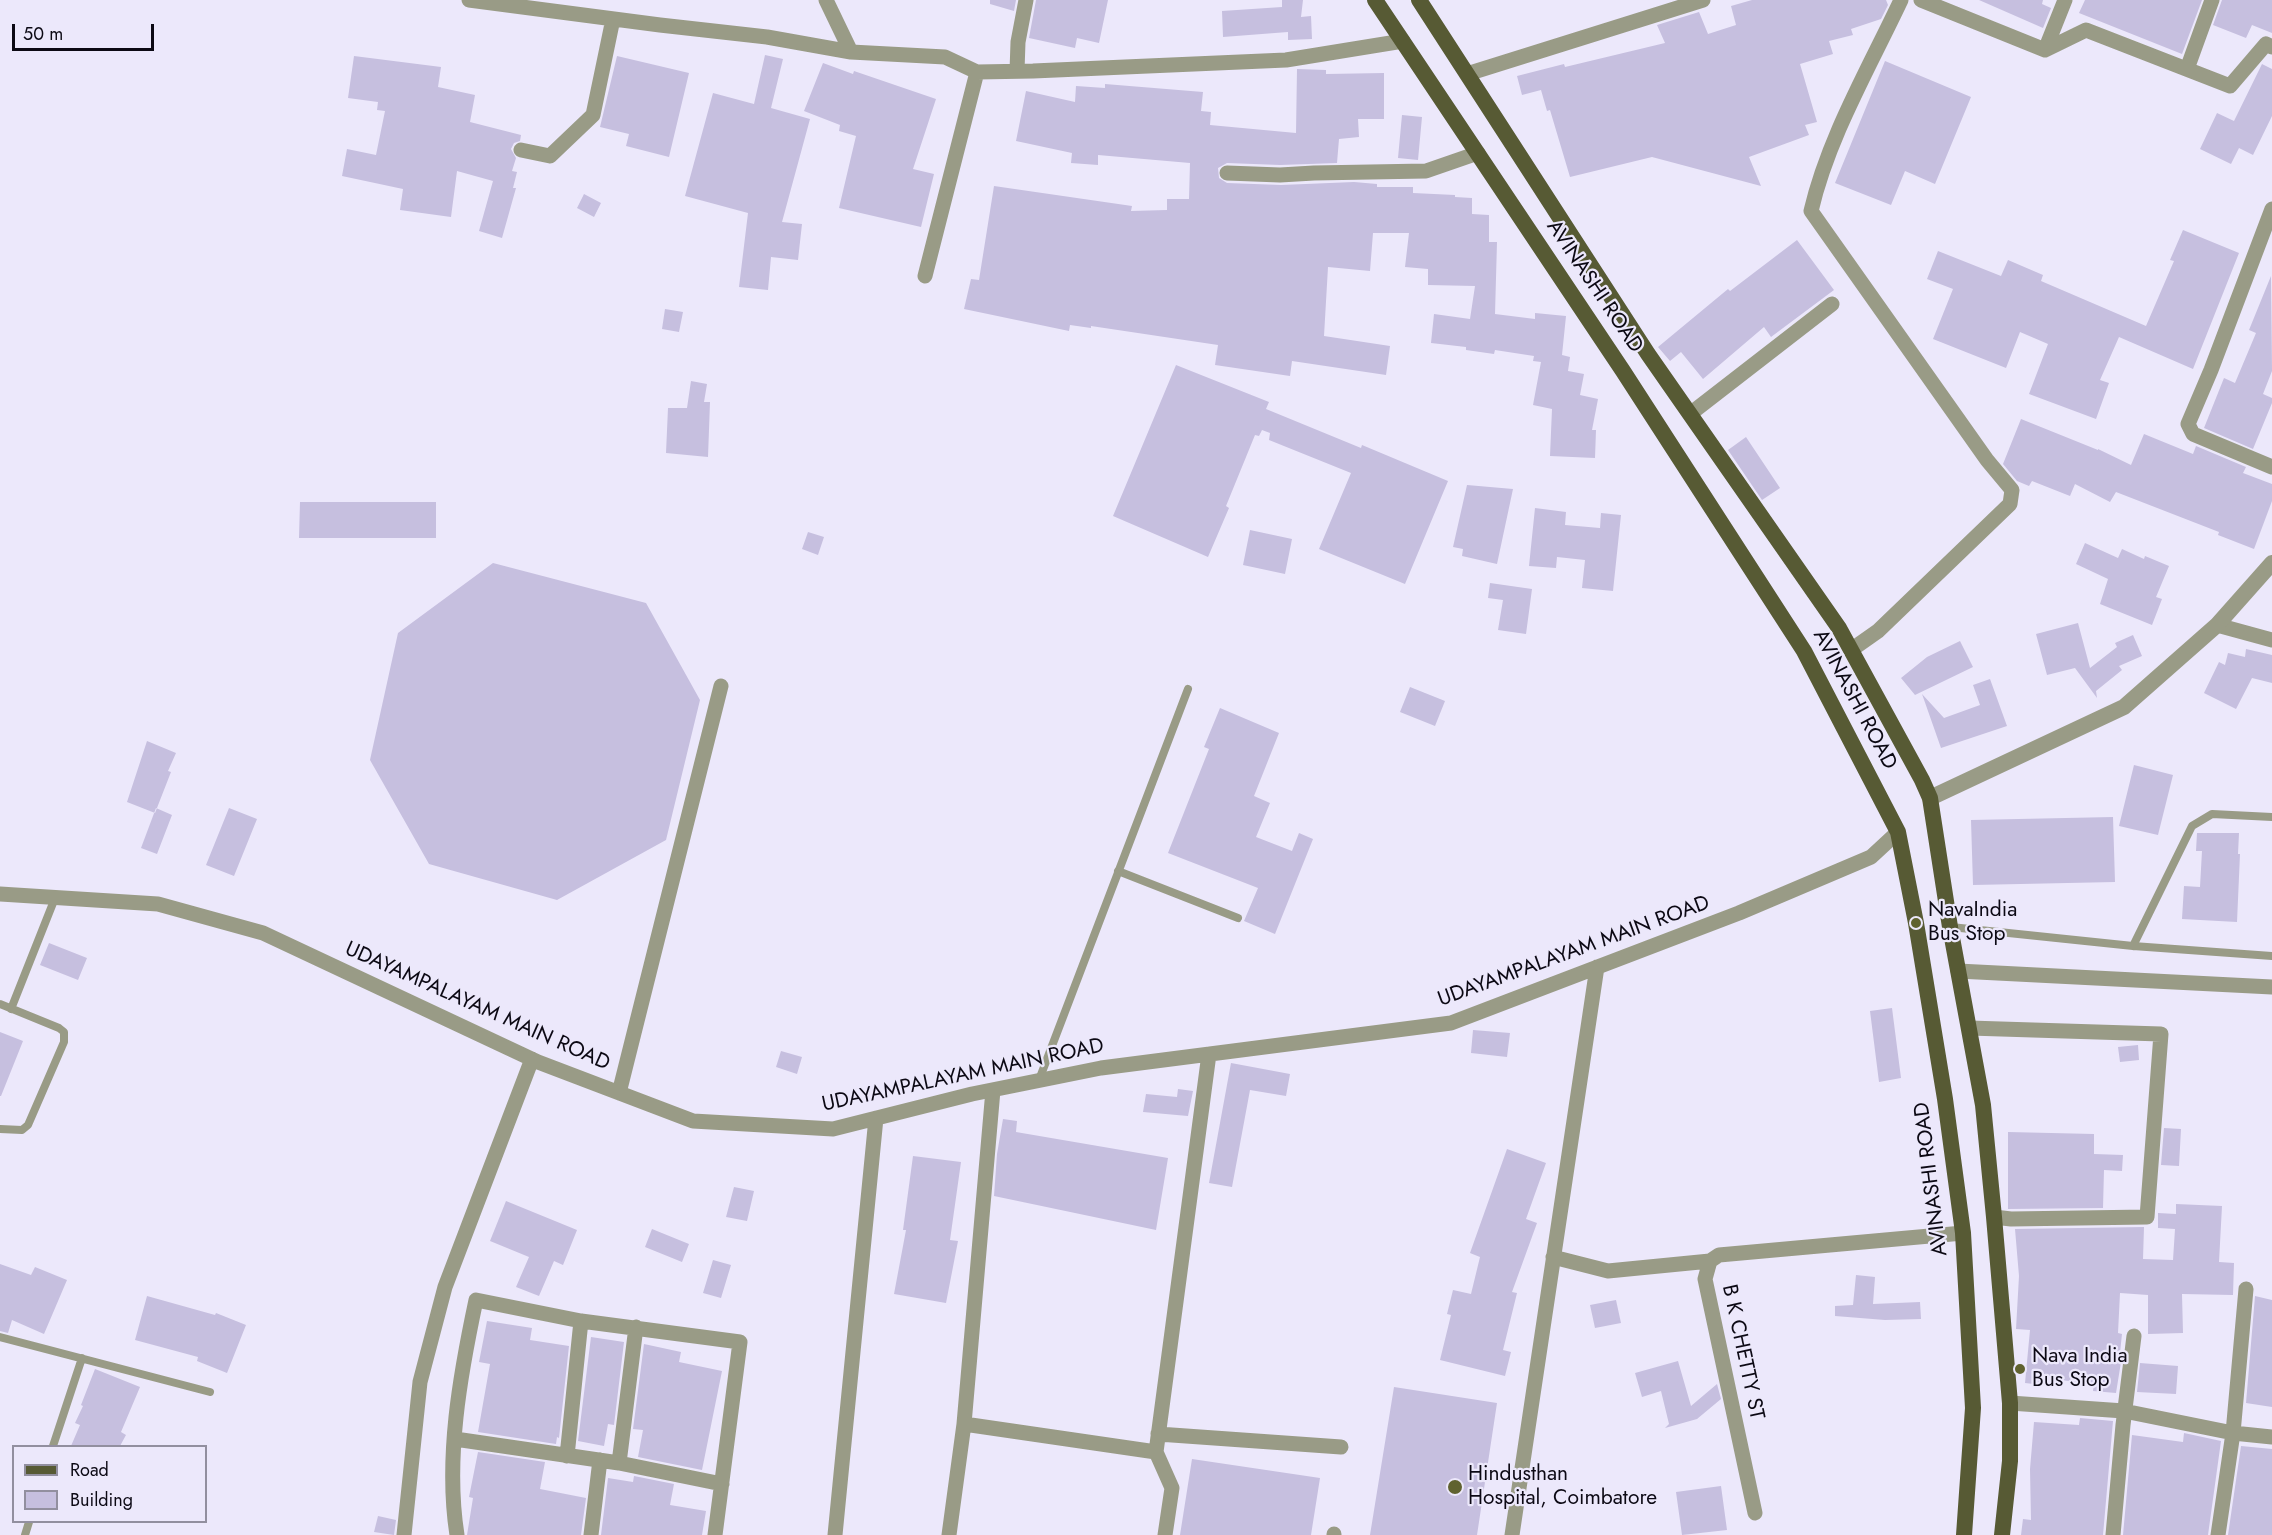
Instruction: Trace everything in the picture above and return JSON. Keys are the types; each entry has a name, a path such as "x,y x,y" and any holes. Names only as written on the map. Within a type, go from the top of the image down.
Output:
{"main road":[{"name":"AVINASHI ROAD","path":"1375,0 1623,371 1804,651 1898,832 1916,923 1945,1099 1963,1233 1973,1408 1964,1534"},
{"name":"AVINASHI ROAD","path":"1419,0 1648,354 1839,628 1930,798 1950,927 1983,1105 1994,1217 2010,1402 2010,1461 2002,1535"}],"street":[{"path":"469,0 767,37 851,52 945,57 977,72 1286,60 1402,41"},
{"path":"825,0 851,52"},
{"path":"1017,71 1018,42 1026,0"},
{"path":"1467,74 1703,0"},
{"path":"1851,650 1878,631 2010,504 2012,490 1987,460 1811,211 1818,182 1848,111 1901,0"},
{"path":"1921,0 2045,50 2086,30 2230,86 2266,44 2272,46"},
{"path":"2045,50 2065,0"},
{"path":"2187,69 2212,0"},
{"path":"521,150 550,156 593,115 613,19"},
{"path":"926,276 977,72"},
{"path":"1227,173 1280,175 1426,171 1478,153"},
{"path":"2272,209 2188,424 2193,434 2272,467"},
{"path":"1690,414 1832,304"},
{"path":"1930,798 2124,707 2217,625 2272,563"},
{"path":"2217,625 2272,640"},
{"path":"619,1093 721,686"},
{"name":"UDAYAMPALAYAM MAIN ROAD","path":"0,894 158,904 263,933 532,1059 693,1121 833,1129 993,1090 1101,1068 1451,1023 1739,913 1871,857 1898,832"},
{"path":"1512,1535 1597,967"},
{"path":"1958,972 2272,987"},
{"path":"1969,1028 2162,1034 2147,1217 2011,1219 1994,1217"},
{"path":"1165,1535 1172,1488 1156,1452 1209,1054"},
{"path":"404,1535 420,1382 445,1287 532,1059"},
{"path":"949,1535 964,1424 993,1090"},
{"path":"835,1535 876,1118"},
{"name":"B K CHETTY ST","path":"1755,1512 1705,1279 1710,1261 1719,1255 1963,1233"},
{"path":"1553,1257 1608,1271 1710,1261"},
{"path":"2218,1535 2233,1433 2246,1288"},
{"path":"457,1535 453,1514 454,1439 460,1373 476,1300 580,1321 740,1342 715,1535"},
{"path":"567,1456 580,1321"},
{"path":"619,1463 636,1327"},
{"path":"2114,1535 2124,1411 2134,1336"},
{"path":"2010,1402 2124,1411 2233,1433 2272,1437"},
{"path":"964,1424 1156,1452"},
{"path":"1158,1434 1341,1447"},
{"path":"454,1439 619,1463 722,1484"},
{"path":"591,1535 600,1461"}],"lane":[{"path":"1038,1081 1188,689"},
{"path":"2133,946 2192,826 2212,814 2272,816"},
{"path":"1118,872 1238,918"},
{"path":"11,1009 55,898"},
{"path":"1950,927 2133,946 2272,956"},
{"path":"0,1004 64,1032 64,1042 28,1125 22,1130 0,1129"},
{"path":"0,1337 210,1392"},
{"path":"53,1445 82,1358"}],"building":[{"path":"990,0 1016,0 1014,11 990,4"},
{"path":"1036,0 1108,0 1099,43 1077,38 1075,48 1029,38"},
{"path":"1282,0 1303,0 1301,17 1311,16 1312,39 1288,40 1288,32 1223,37 1222,11 1282,7"},
{"path":"1752,0 1886,0 1888,5 1881,19 1851,29 1853,35 1829,41 1833,54 1800,64 1817,122 1805,125 1809,135 1749,157 1761,186 1652,157 1570,177 1550,110 1547,111 1541,90 1522,95 1517,76 1665,43 1657,25 1699,12 1708,34 1736,25 1731,6"},
{"path":"1979,0 2043,0 2042,4 2051,8 2043,28"},
{"path":"2085,0 2202,0 2182,54 2079,13"},
{"path":"2222,0 2272,0 2272,33 2252,25 2246,38 2213,25"},
{"path":"765,55 783,59 771,108 810,119 782,222 802,224 798,260 771,257 768,290 739,287 748,213 685,196 713,93 754,104"},
{"path":"354,56 441,67 438,87 475,95 470,122 521,135 520,141 514,143 511,149 516,158 512,171 517,172 513,188 516,188 502,238 479,231 493,181 457,171 451,217 400,210 403,189 342,176 347,149 376,155 385,111 377,110 378,102 348,98"},
{"path":"617,56 689,73 669,157 626,146 629,134 600,127"},
{"path":"1885,61 1971,97 1935,184 1905,171 1891,205 1835,183"},
{"path":"823,63 936,99 913,169 934,174 921,227 839,208 856,136 839,131 840,125 804,111"},
{"path":"2262,64 2272,69 2272,116 2253,155 2239,148 2231,164 2200,149 2217,113 2234,121"},
{"path":"1297,69 1326,70 1326,74 1384,73 1384,119 1358,119 1359,137 1339,139 1337,163 1280,165 1227,163 1218,168 1219,178 1227,183 1281,185 1354,182 1377,184 1377,187 1413,187 1413,193 1472,198 1472,214 1489,215 1489,242 1497,242 1495,314 1535,319 1535,313 1566,316 1562,355 1570,357 1568,371 1584,374 1580,395 1598,399 1592,430 1596,430 1595,458 1550,456 1552,409 1533,405 1541,362 1533,361 1534,356 1495,350 1494,354 1466,350 1466,347 1431,343 1434,314 1470,319 1475,286 1428,285 1428,269 1405,267 1409,233 1373,233 1370,271 1328,267 1324,336 1390,346 1386,375 1292,361 1290,376 1215,365 1218,345 1091,326 1091,328 1070,325 1069,331 964,309 971,279 979,280 994,186 1132,206 1131,211 1167,210 1167,199 1189,199 1190,163 1098,155 1098,165 1071,163 1072,153 1016,141 1026,91 1075,102 1076,86 1105,88 1105,84 1203,92 1201,111 1211,112 1210,125 1296,133"},
{"path":"1402,115 1422,117 1418,160 1398,158"},
{"path":"584,194 601,203 594,217 577,208"},
{"path":"2183,230 2239,253 2193,369 2119,337 2100,380 2109,383 2096,419 2029,394 2048,344 2020,332 2006,368 1933,339 1953,289 1927,279 1938,251 2001,276 2008,260 2043,275 2041,281 2146,326 2174,261 2170,260"},
{"path":"1797,240 1834,290 1771,337 1764,327 1703,379 1681,352 1670,361 1658,347 1728,289 1730,291"},
{"path":"2271,276 2272,371 2263,394 2272,398 2272,403 2253,449 2204,428 2224,378 2235,383 2256,333 2249,330"},
{"path":"665,309 683,312 679,332 662,329"},
{"path":"1176,365 1269,402 1266,409 1361,448 1362,445 1448,481 1405,584 1319,549 1351,473 1269,440 1270,433 1262,430 1259,436 1255,435 1226,506 1229,508 1208,557 1113,516"},
{"path":"691,381 707,384 704,402 710,402 708,457 666,453 668,408 687,408"},
{"path":"2021,419 2098,449 2131,465 2144,434 2193,454 2196,446 2246,467 2243,473 2272,484 2272,501 2254,549 2218,535 2219,532 2116,492 2110,502 2075,484 2070,496 2032,481 2029,486 2017,481 2003,464"},
{"path":"1746,437 1780,488 1762,500 1728,450"},
{"path":"1467,485 1513,489 1497,564 1462,556 1463,549 1453,547"},
{"path":"300,502 436,502 436,538 299,538"},
{"path":"1535,508 1566,512 1565,525 1600,528 1601,513 1621,515 1613,591 1582,588 1585,560 1557,557 1556,568 1529,566"},
{"path":"1250,530 1292,539 1285,574 1243,565"},
{"path":"808,532 824,537 818,555 802,549"},
{"path":"2085,543 2118,558 2122,549 2144,559 2145,556 2169,566 2156,597 2162,599 2152,625 2100,604 2108,579 2076,564"},
{"path":"493,563 646,603 700,700 666,840 557,900 429,864 370,760 398,633"},
{"path":"1490,583 1532,589 1526,634 1498,630 1503,600 1488,598"},
{"path":"2078,623 2090,668 2117,647 2115,643 2133,635 2142,656 2119,666 2122,670 2096,691 2097,698 2075,668 2047,675 2036,634"},
{"path":"1960,641 1973,667 1915,695 1901,678 1927,657"},
{"path":"2246,649 2272,655 2272,683 2252,678 2236,709 2204,693 2219,662 2225,665 2228,653 2245,657"},
{"path":"1990,679 2007,726 1941,748 1922,694 1944,718 1980,705 1973,685"},
{"path":"1410,687 1445,701 1435,726 1400,712"},
{"path":"1220,708 1279,733 1254,796 1270,803 1256,837 1292,851 1299,833 1313,839 1275,934 1244,921 1258,888 1168,853 1209,749 1204,747"},
{"path":"147,741 176,753 155,813 127,802"},
{"path":"2134,765 2173,775 2158,835 2119,826"},
{"path":"156,808 172,815 157,854 141,848"},
{"path":"229,808 257,819 234,876 206,865"},
{"path":"2113,817 2115,882 1973,885 1971,820"},
{"path":"2197,833 2239,833 2237,922 2182,919 2184,886 2200,887 2202,851 2196,851"},
{"path":"49,943 87,958 78,980 40,965"},
{"path":"1892,1008 1901,1078 1879,1082 1870,1011"},
{"path":"1473,1030 1510,1033 1507,1057 1471,1053"},
{"path":"0,1032 23,1041 1,1096 0,1096"},
{"path":"2138,1045 2139,1060 2120,1062 2118,1047"},
{"path":"781,1051 802,1057 797,1074 776,1067"},
{"path":"1231,1063 1290,1074 1286,1096 1250,1090 1232,1187 1209,1183"},
{"path":"1178,1089 1193,1091 1188,1116 1143,1112 1146,1094 1177,1097"},
{"path":"1003,1119 1017,1121 1016,1132 1168,1158 1156,1230 994,1196 997,1154"},
{"path":"2164,1128 2181,1129 2179,1166 2161,1165"},
{"path":"2008,1132 2094,1134 2094,1154 2123,1155 2122,1171 2104,1170 2103,1208 2008,1209"},
{"path":"1507,1149 1546,1163 1526,1219 1537,1223 1512,1292 1517,1293 1503,1350 1511,1352 1505,1376 1440,1360 1451,1315 1447,1314 1453,1290 1471,1294 1480,1257 1470,1253"},
{"path":"913,1156 961,1162 950,1240 958,1241 946,1303 894,1294 906,1230 903,1230"},
{"path":"734,1187 754,1191 747,1221 726,1217"},
{"path":"506,1201 577,1230 563,1265 554,1261 539,1296 516,1287 529,1257 490,1241"},
{"path":"2176,1204 2222,1206 2219,1262 2234,1263 2233,1295 2182,1294 2183,1333 2148,1334 2148,1295 2120,1293 2118,1333 2122,1334 2119,1362 2121,1362 2116,1393 2093,1391 2094,1384 2052,1379 2051,1386 2025,1383 2030,1330 2016,1329 2019,1276 2015,1229 2144,1227 2143,1259 2173,1260 2175,1229 2158,1228 2158,1213 2176,1214"},
{"path":"652,1229 689,1244 682,1262 645,1247"},
{"path":"713,1260 731,1265 721,1298 703,1293"},
{"path":"0,1264 31,1275 35,1267 67,1280 44,1334 12,1320 8,1333 0,1331"},
{"path":"1856,1275 1875,1277 1873,1304 1920,1302 1921,1319 1885,1320 1835,1316 1835,1306 1853,1305"},
{"path":"147,1296 215,1315 216,1313 246,1325 227,1373 197,1361 198,1357 135,1340"},
{"path":"2255,1296 2272,1300 2272,1407 2246,1403"},
{"path":"1616,1300 1621,1323 1595,1328 1590,1305"},
{"path":"487,1321 532,1328 530,1340 569,1346 559,1438 557,1437 556,1444 478,1432 490,1364 479,1362"},
{"path":"591,1337 624,1342 614,1425 608,1424 604,1446 578,1441"},
{"path":"644,1344 681,1352 679,1362 722,1371 702,1470 638,1457 643,1430 633,1429"},
{"path":"1678,1361 1691,1406 1717,1384 1721,1399 1697,1419 1665,1428 1669,1424 1661,1391 1642,1397 1635,1373"},
{"path":"2140,1363 2178,1366 2176,1394 2137,1392"},
{"path":"95,1369 140,1387 121,1432 126,1435 121,1445 71,1445 80,1425 75,1423 83,1406 81,1405"},
{"path":"1394,1387 1497,1403 1477,1535 1370,1535"},
{"path":"2080,1418 2113,1421 2103,1535 2021,1535 2023,1519 2031,1520 2030,1469 2034,1422 2079,1425"},
{"path":"2184,1433 2221,1441 2208,1535 2123,1535 2132,1435 2183,1442"},
{"path":"2241,1446 2272,1449 2272,1535 2228,1535"},
{"path":"478,1452 545,1462 540,1489 586,1498 581,1535 467,1535 473,1498 469,1497"},
{"path":"1192,1459 1320,1478 1311,1535 1180,1535"},
{"path":"634,1476 674,1484 670,1505 706,1511 702,1535 601,1535 608,1478 633,1482"},
{"path":"1721,1486 1727,1530 1682,1535 1676,1492"},
{"path":"378,1516 396,1520 394,1535 374,1532"}],"place":[{"name":"NavaIndia Bus Stop","path":"1916,923"},
{"name":"Nava India Bus Stop","path":"2020,1369"},
{"name":"Hindusthan Hospital, Coimbatore","path":"1455,1487"}]}
